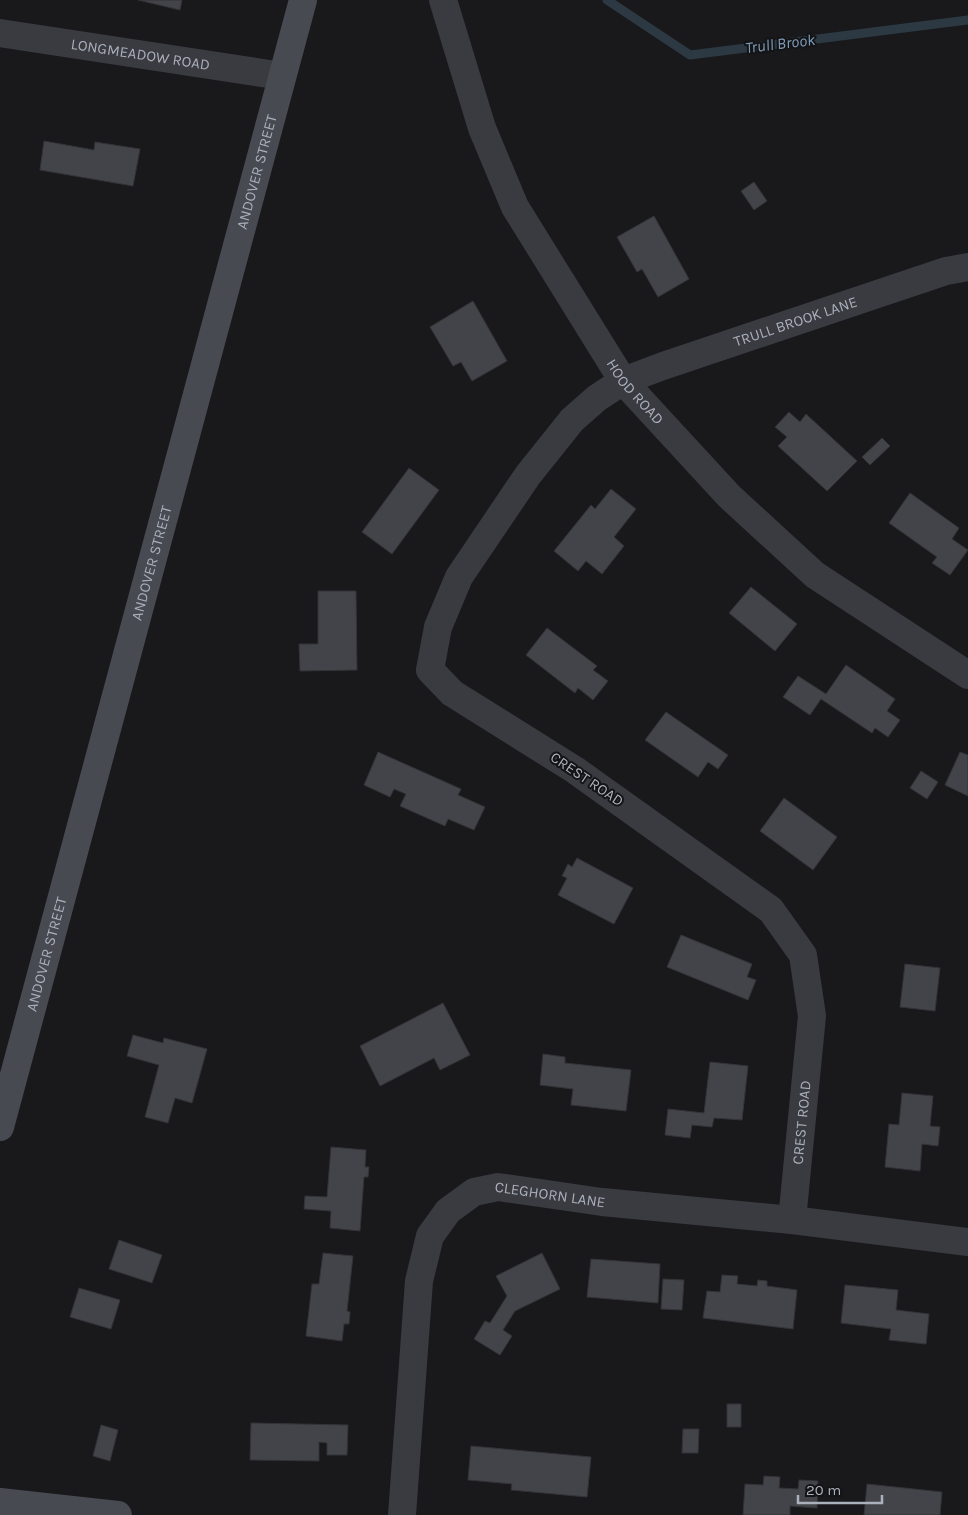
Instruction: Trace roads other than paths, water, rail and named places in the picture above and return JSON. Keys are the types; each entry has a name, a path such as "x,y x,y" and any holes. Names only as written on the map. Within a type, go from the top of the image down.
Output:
{"main road":[{"name":"ANDOVER STREET","path":"0,1127 303,0"},
{"path":"0,1502 118,1515"}],"street":[{"name":"HOOD ROAD","path":"443,0 482,128 515,207 623,381 729,496 815,575 968,675"},
{"name":"LONGMEADOW ROAD","path":"0,33 282,76"},
{"name":"TRULL BROOK LANE","path":"623,381 946,271 968,267"},
{"name":"CREST ROAD","path":"623,381 597,398 572,420 528,475 459,577 438,627 430,670 452,693 574,770 771,910 803,955 812,1016 792,1220"},
{"name":"CLEGHORN LANE","path":"402,1515 418,1281 430,1236 448,1211 474,1192 498,1187 602,1202 792,1220 968,1242"}],"waterway":[{"name":"Trull Brook","path":"607,0 690,55 968,20"}]}
